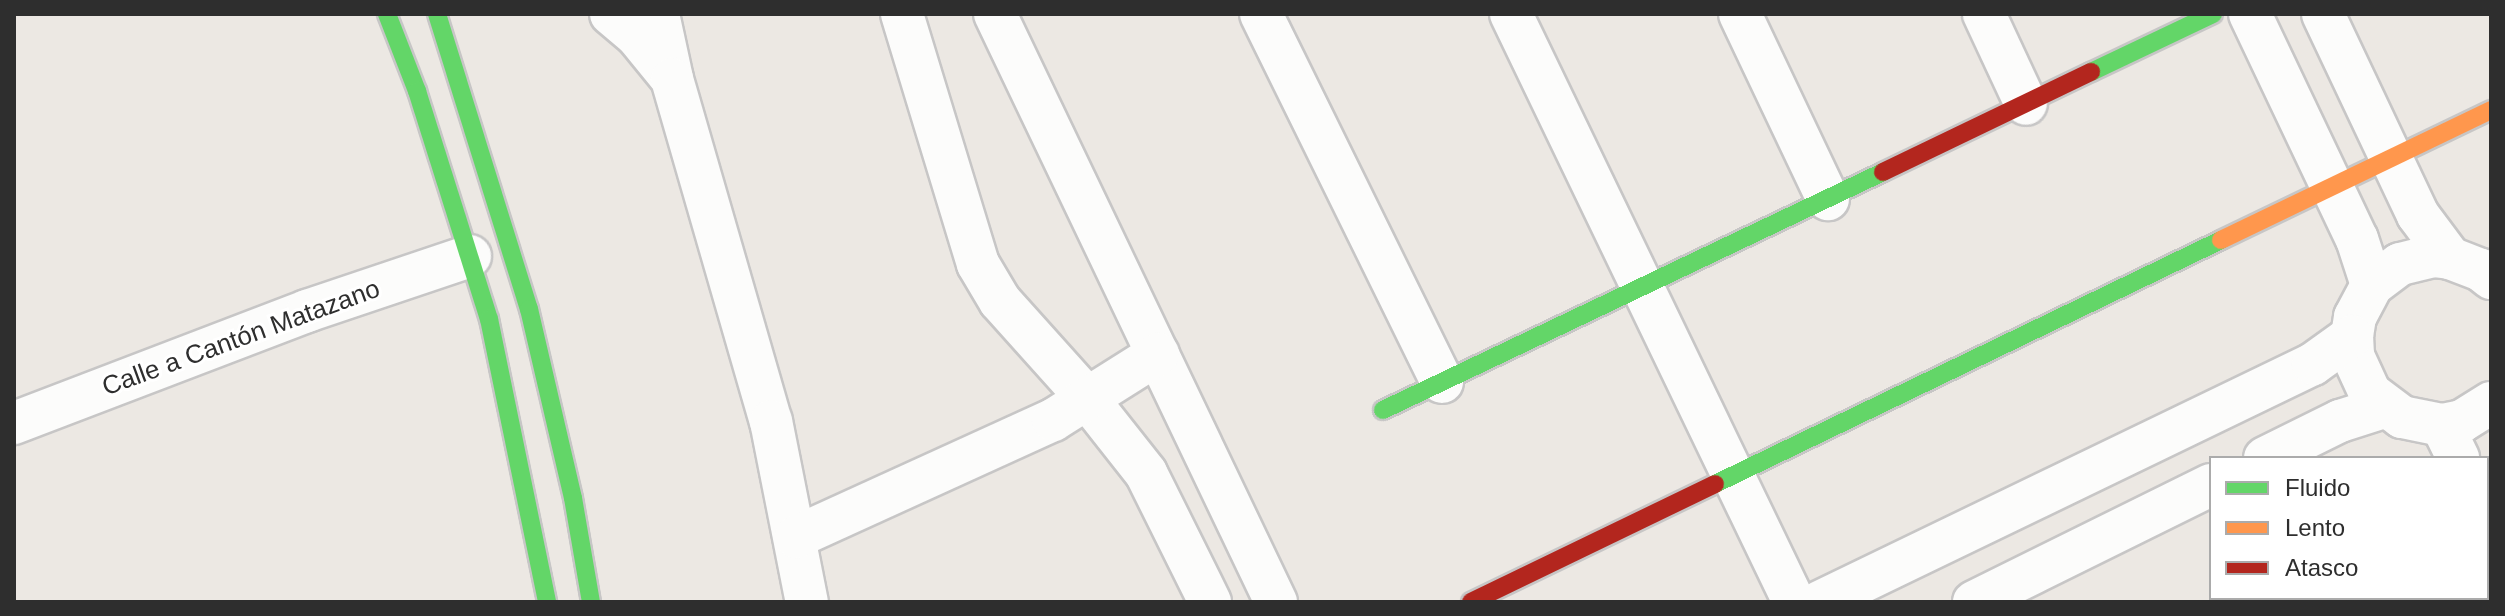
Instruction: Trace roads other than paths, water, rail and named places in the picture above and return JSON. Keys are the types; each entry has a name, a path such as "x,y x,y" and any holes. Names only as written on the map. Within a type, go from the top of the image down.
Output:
{"main road":[{"path":"387,14 417,91 489,319 547,602"},
{"path":"437,14 529,309 573,498 591,602"},
{"path":"1383,410 2213,14"},
{"path":"1471,602 2491,110"}],"street":[{"path":"611,14 637,36 672,79"},
{"path":"658,14 672,79 771,421 807,602"},
{"path":"995,14 1276,602"},
{"path":"1261,14 1442,382"},
{"path":"1511,14 1794,602"},
{"path":"1740,14 1828,199"},
{"path":"1984,14 2026,104"},
{"path":"2250,14 2357,239 2372,285"},
{"path":"2323,14 2418,215 2478,268"},
{"path":"906,16 978,264 1000,301 1086,397 1146,473 1197,598 1257,562"},
{"name":"Calle a Cantón Matazano","path":"14,423 307,311 470,256"},
{"path":"2478,268 2416,259 2400,264 2372,285 2355,317 2352,336 2360,375 2370,393 2384,407 2421,423 2450,441 2462,421 2491,403"},
{"path":"1820,602 2313,364 2352,336"},
{"path":"796,537 1053,420 1158,354"},
{"path":"2269,456 2340,421 2384,407"},
{"path":"1974,602 2209,486"}]}
